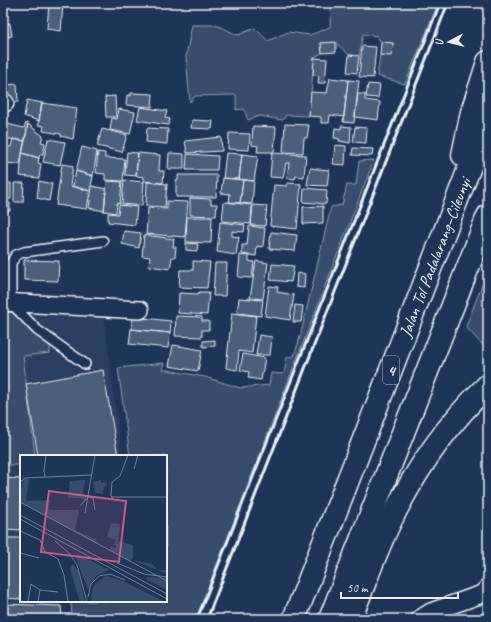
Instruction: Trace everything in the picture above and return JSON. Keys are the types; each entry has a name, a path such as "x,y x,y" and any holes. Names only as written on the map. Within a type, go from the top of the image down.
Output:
{"highway":[{"path":"451,217 472,112 488,62"},
{"name":"Jalan Tol Padalarang–Cileunyi","path":"294,619 488,120"},
{"name":"Jalan Tol Padalarang–Cileunyi","path":"330,619 488,216"},
{"path":"350,619 390,521 423,464 469,404 488,385"}],"street":[{"path":"7,302 140,310"},
{"path":"420,619 431,612 485,594 488,587"}],"lane":[{"path":"85,364 37,330 7,302 11,263 16,255 103,241"}],"shaded area":[{"path":"331,3 438,3 405,84 377,76 380,55 392,56 393,43 381,42 377,36 363,34 359,56 349,55 336,43 321,43 322,53 314,58 309,116 286,115 283,120 259,116 248,120 244,109 236,110 236,95 195,96 190,102 186,57 192,25 216,25 238,35 255,28 268,41 288,32 310,35 330,27"},
{"path":"374,160 196,619 72,619 71,602 167,602 167,455 130,455 118,368 164,363 162,369 205,377 240,388 269,385 271,373 284,374 287,357 294,356 300,337 331,207 342,205 347,185 356,185 359,161"},
{"path":"488,269 488,351 466,327"},
{"path":"3,307 104,317 122,455 20,455 20,602 61,602 64,619 3,619"},
{"path":"11,312 50,343 50,353 23,356 35,455 20,455 20,465 3,465 3,313"}],"building":[{"path":"49,3 63,3 61,31 47,29"},
{"path":"6,23 10,23 12,36 7,37"},
{"path":"336,42 336,52 322,53 321,43"},
{"path":"381,42 393,43 392,56 380,55"},
{"path":"362,46 376,47 373,78 359,77"},
{"path":"349,55 359,56 357,73 347,72"},
{"path":"314,58 327,59 325,83 318,83 319,76 313,75"},
{"path":"330,78 348,80 344,117 330,115 329,123 321,123 321,117 309,116 311,92 327,93"},
{"path":"348,80 359,81 354,123 343,122"},
{"path":"17,84 18,102 5,103 3,85"},
{"path":"368,84 380,85 378,98 366,97"},
{"path":"131,93 153,94 152,107 126,105 127,95 131,96"},
{"path":"358,94 365,94 365,100 380,102 378,120 355,117"},
{"path":"115,96 116,117 106,117 105,97"},
{"path":"27,100 42,103 39,121 24,116"},
{"path":"42,103 77,108 73,139 61,136 61,134 43,131 44,126 38,125"},
{"path":"140,107 167,111 165,118 170,119 168,125 137,120"},
{"path":"119,109 135,112 130,134 110,130 112,118 117,119"},
{"path":"192,120 213,121 212,129 191,128"},
{"path":"3,123 24,128 26,123 28,124 25,141 3,138"},
{"path":"28,124 43,136 41,142 45,143 43,154 40,154 39,158 22,153"},
{"path":"285,124 309,125 307,138 304,138 303,153 283,152"},
{"path":"253,126 276,127 274,152 257,152 258,146 252,145"},
{"path":"341,126 351,127 350,143 339,141 340,139 334,138 335,128 341,129"},
{"path":"355,127 367,128 366,143 353,142"},
{"path":"147,128 168,129 167,144 146,142"},
{"path":"102,129 127,135 122,152 97,146"},
{"path":"229,133 250,134 249,150 228,149"},
{"path":"221,137 222,151 187,153 185,141"},
{"path":"13,139 25,141 20,164 3,163 3,147 11,147"},
{"path":"48,139 65,142 60,165 43,162"},
{"path":"335,145 346,146 345,165 333,164"},
{"path":"82,147 97,151 93,176 76,171"},
{"path":"353,148 373,149 372,156 352,155"},
{"path":"98,152 105,153 105,158 125,159 123,181 105,180 105,174 96,173"},
{"path":"127,152 138,153 136,176 125,175"},
{"path":"22,153 39,158 38,163 41,164 39,178 20,176"},
{"path":"138,153 160,155 159,171 164,171 163,183 144,181 144,177 136,176"},
{"path":"169,153 184,154 184,169 168,169"},
{"path":"226,153 242,154 239,179 223,178"},
{"path":"272,153 306,155 304,177 296,176 295,179 287,178 289,163 286,163 283,178 270,177"},
{"path":"187,154 218,156 217,170 186,170"},
{"path":"242,154 258,156 254,181 239,179"},
{"path":"62,164 73,166 70,186 90,191 87,209 56,205"},
{"path":"3,166 7,166 7,180 3,180"},
{"path":"310,168 329,170 327,186 307,185"},
{"path":"76,171 93,176 90,191 73,186"},
{"path":"178,175 217,175 216,197 176,197 176,180 178,180"},
{"path":"223,178 243,180 240,203 229,202 230,194 221,193"},
{"path":"124,180 144,182 142,206 122,204"},
{"path":"243,180 254,181 252,204 240,203"},
{"path":"39,181 52,184 49,201 37,198"},
{"path":"107,181 122,182 120,204 117,203 116,213 104,211"},
{"path":"147,182 167,184 165,207 146,206"},
{"path":"3,183 11,183 11,199 3,199"},
{"path":"14,183 24,183 23,202 14,202"},
{"path":"287,183 301,184 297,229 270,226 274,185 287,186"},
{"path":"92,186 106,189 104,211 89,208"},
{"path":"304,188 327,190 326,204 303,202"},
{"path":"190,198 211,199 211,204 217,204 216,216 190,215"},
{"path":"167,201 188,202 185,237 146,234 148,208 167,209"},
{"path":"224,202 252,205 251,224 222,221"},
{"path":"3,203 10,203 10,211 3,211"},
{"path":"119,205 137,207 135,225 108,222 108,213 118,214"},
{"path":"253,205 267,206 265,226 251,225"},
{"path":"323,206 323,223 303,224 303,207"},
{"path":"187,217 212,217 211,243 186,242"},
{"path":"220,222 245,225 244,232 232,231 232,236 239,237 236,255 217,252"},
{"path":"249,226 265,228 263,247 257,246 256,256 242,254 242,245 247,245"},
{"path":"124,231 141,233 139,248 122,244"},
{"path":"271,232 297,235 295,251 269,249"},
{"path":"144,235 174,239 173,247 176,247 175,257 172,257 170,269 149,266 150,257 142,256"},
{"path":"186,243 198,244 197,251 186,250"},
{"path":"240,255 249,256 249,261 254,262 252,278 238,277"},
{"path":"24,260 59,261 58,281 24,280"},
{"path":"193,261 210,262 207,288 179,287 180,270 193,270"},
{"path":"256,261 268,263 263,299 250,298"},
{"path":"215,263 227,263 225,296 213,296"},
{"path":"272,264 294,266 291,282 270,280"},
{"path":"297,273 305,274 304,288 296,287"},
{"path":"269,286 278,287 277,292 294,295 290,320 265,316"},
{"path":"199,292 209,292 207,315 178,313 179,293 198,294"},
{"path":"239,298 263,300 261,316 237,313"},
{"path":"295,305 303,306 301,322 293,322"},
{"path":"232,313 256,316 252,353 239,351 237,370 226,368"},
{"path":"176,316 202,317 202,321 209,321 209,330 202,330 202,337 175,336"},
{"path":"133,317 171,321 170,333 131,329"},
{"path":"131,329 170,333 168,348 129,344"},
{"path":"259,335 272,337 270,355 256,355"},
{"path":"215,340 215,346 203,347 203,341"},
{"path":"173,345 202,350 198,371 169,366"},
{"path":"243,354 265,358 261,380 248,378 249,372 240,370"},
{"path":"103,370 118,455 38,455 26,384"},
{"path":"3,478 20,479 20,530 3,529"},
{"path":"3,538 20,538 20,599 3,598"},
{"path":"3,604 61,606 62,619 3,619"}],"railway":[{"path":"197,619 440,3"},
{"path":"207,619 448,3"}]}
